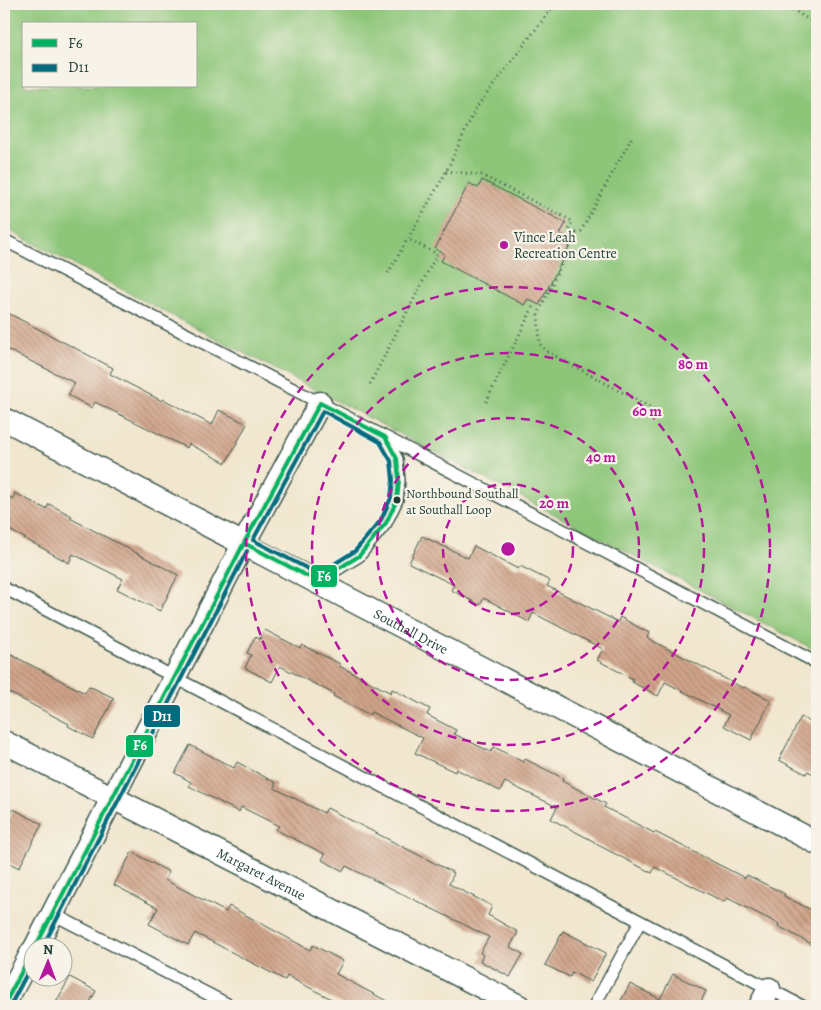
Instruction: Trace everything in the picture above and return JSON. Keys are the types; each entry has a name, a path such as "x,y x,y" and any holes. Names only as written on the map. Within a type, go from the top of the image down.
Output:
{"street":[{"path":"40,938 244,543 320,403"},
{"name":"Southall Drive","path":"4,419 817,843"},
{"name":"Margaret Avenue","path":"4,742 519,1006"},
{"path":"4,1005 22,971"}],"lane":[{"path":"4,240 817,663"},
{"path":"311,578 328,575 359,556 386,523 396,500 399,480 397,459 385,437"},
{"path":"4,588 640,922 764,998 802,1006"},
{"path":"53,914 231,1006"},
{"path":"594,1006 640,922"}],"path":[{"path":"388,274 446,172 476,108 555,4"},
{"path":"784,4 817,25"},
{"path":"633,135 581,231 576,234 538,314 540,344 546,351 661,413"},
{"path":"446,172 481,175 572,221 570,231 576,234"},
{"path":"370,384 437,254 408,239"},
{"path":"486,402 534,305"}],"green space":[{"path":"4,4 817,4 817,651 4,228"}],"building":[{"name":"Vince Leah Recreation Centre","path":"482,180 566,223 560,234 573,240 539,305 528,299 524,305 441,261 445,254 435,249 469,183 478,188"},
{"path":"4,311 113,368 110,374 212,425 219,410 247,424 226,463 189,444 187,448 95,402 92,408 68,395 75,383 4,348"},
{"path":"15,493 46,509 49,504 72,516 70,518 178,575 160,611 117,589 123,579 73,554 69,563 4,527 4,494 13,499"},
{"path":"422,536 468,558 474,546 518,569 520,566 550,581 547,586 618,622 620,617 649,633 647,638 743,688 771,700 751,740 724,726 729,715 665,682 658,696 632,682 633,679 597,660 603,649 533,613 529,622 484,598 480,605 451,590 454,585 409,563"},
{"path":"265,630 300,648 302,645 391,693 392,689 430,709 427,715 456,730 454,734 491,752 494,747 523,762 525,759 563,778 562,781 606,804 604,807 654,833 745,878 747,875 785,894 784,896 817,913 817,947 778,926 779,924 727,898 724,902 655,867 652,873 594,843 551,819 557,807 505,782 500,791 456,769 455,772 415,753 423,738 371,712 370,715 280,666 272,682 245,668 251,655 247,653 255,637 260,639"},
{"path":"4,651 85,693 89,686 114,698 93,739 68,726 69,724 4,690"},
{"path":"801,717 817,726 817,776 808,771 806,774 779,760"},
{"path":"190,745 234,768 237,762 276,783 274,788 324,813 327,808 454,873 449,884 492,906 488,915 518,932 510,947 523,954 510,977 480,961 483,955 480,953 489,937 346,866 343,871 322,860 325,854 276,830 279,826 241,807 239,812 189,786 191,782 175,773"},
{"path":"13,809 42,824 19,868 4,860 4,827"},
{"path":"132,852 169,872 165,880 226,912 229,906 310,950 313,945 343,961 336,974 396,1006 345,1006 287,976 285,980 195,933 188,945 149,924 158,908 114,885"},
{"path":"563,931 606,953 591,982 572,972 570,977 545,965"},
{"path":"673,974 706,991 699,1006 618,1006 630,984 660,999"},
{"path":"72,978 96,991 88,1006 54,1006 64,988 72,988"}],"transit line":[{"name":"F6","path":"320,403 385,437 397,459 399,480 397,500 386,523 359,556 328,575 311,578 244,543 320,403"},
{"name":"D11","path":"323,411 380,442 391,461 393,480 391,498 381,520 355,551 326,569 312,571 253,540 323,411"},
{"name":"F6","path":"40,938 244,543"},
{"name":"D11","path":"47,938 247,551"},
{"name":"F6","path":"4,1005 22,971"},
{"name":"D11","path":"10,1006 22,983"}],"place":[{"name":"Vince Leah Recreation Centre","path":"504,245"},
{"name":"Northbound Southall at Southall Loop","path":"397,500"}]}
